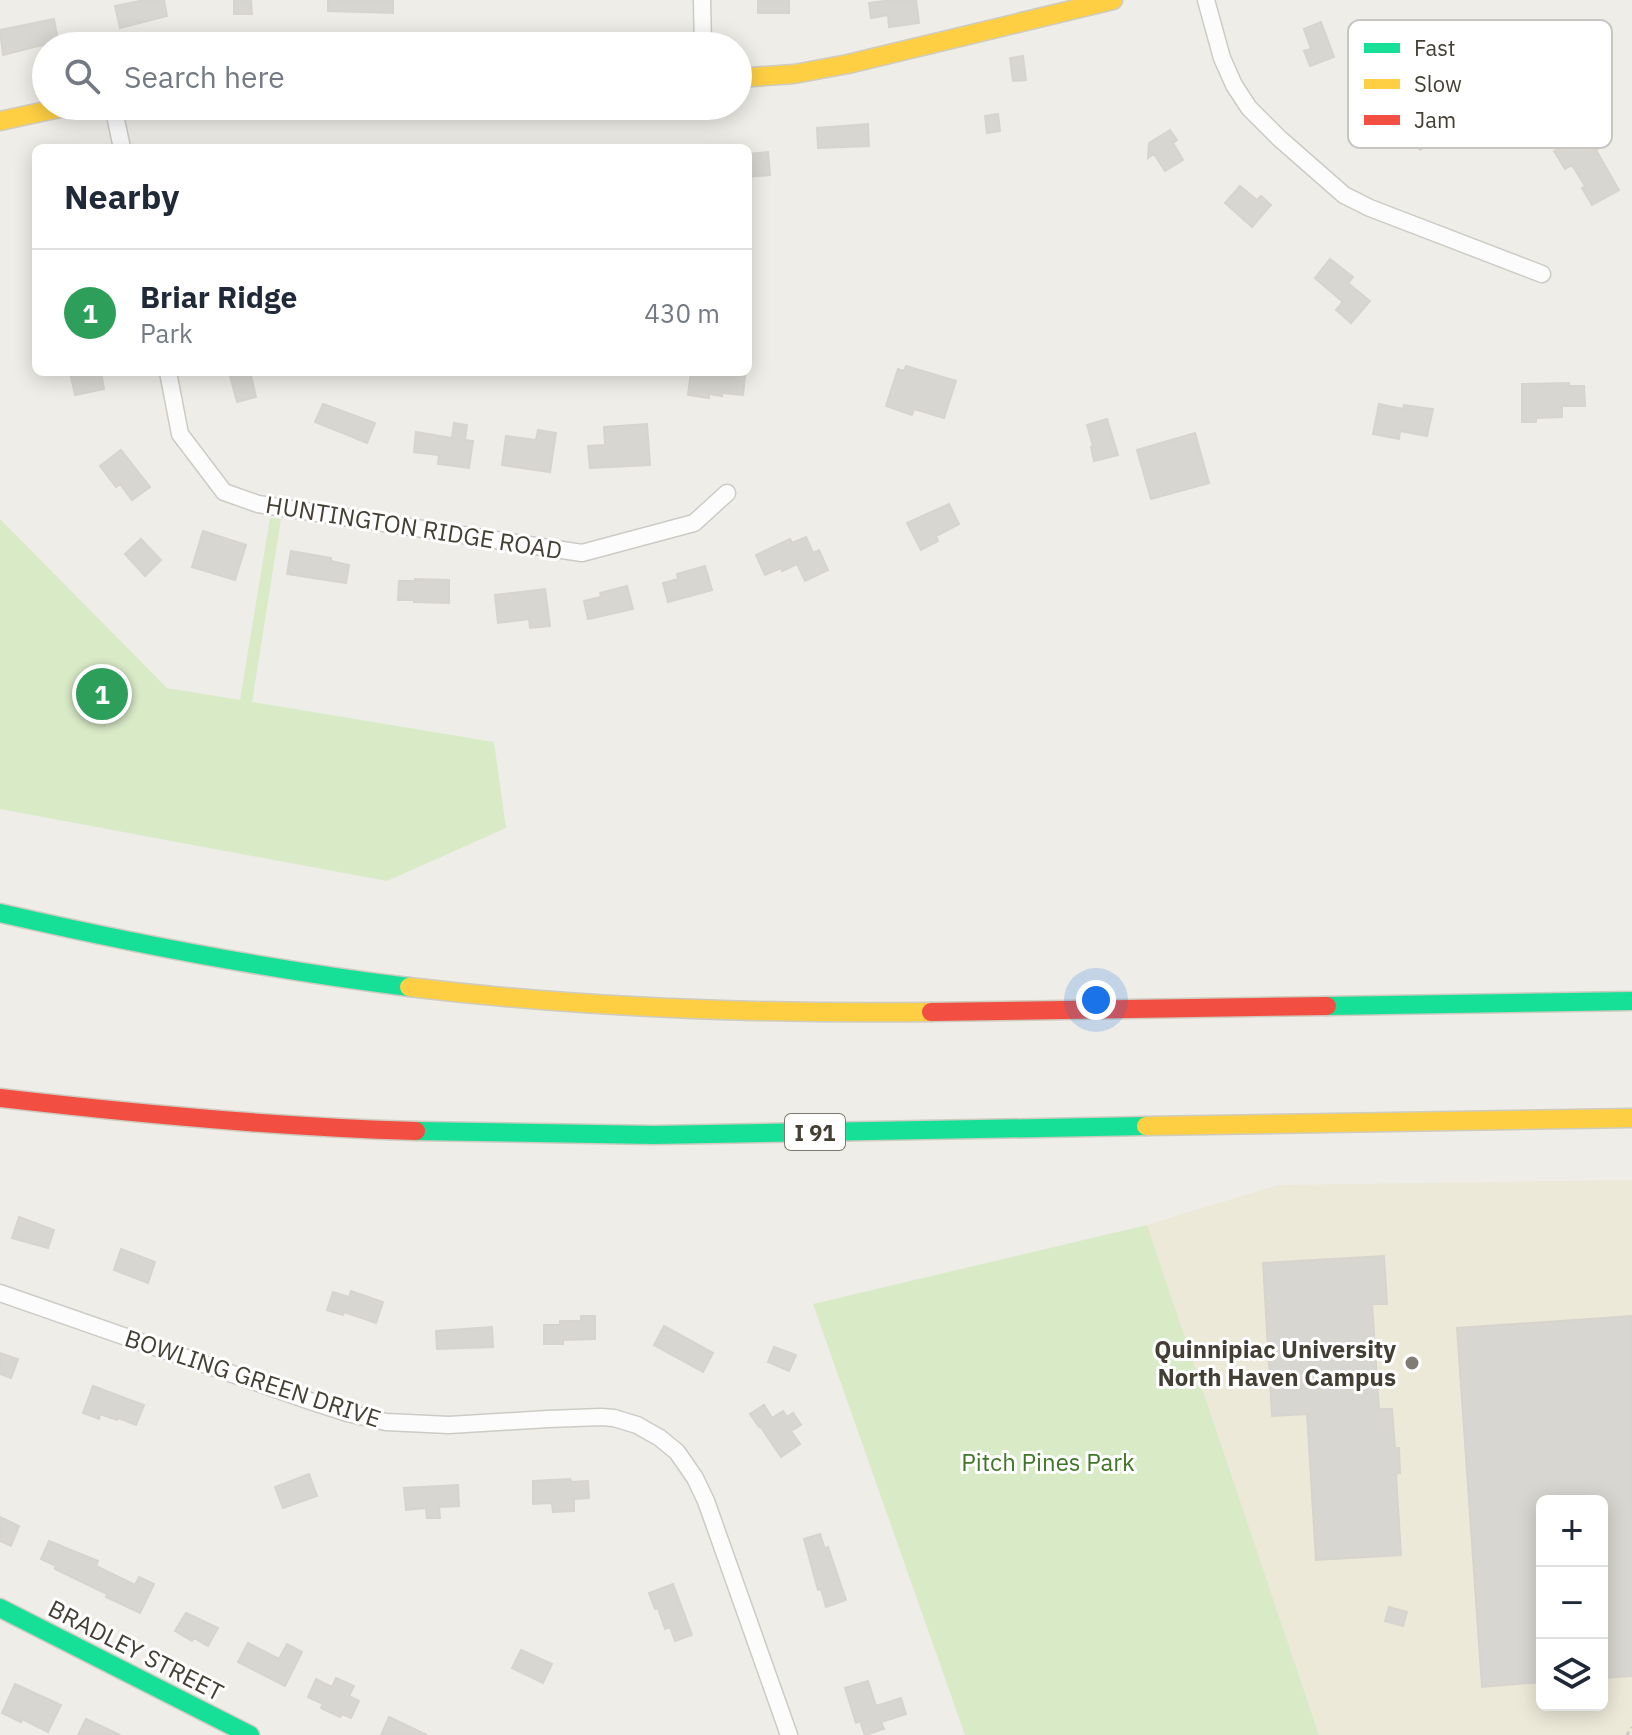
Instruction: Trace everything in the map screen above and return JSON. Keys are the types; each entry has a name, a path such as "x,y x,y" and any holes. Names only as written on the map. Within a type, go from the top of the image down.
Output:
{"main road":[{"path":"752,77 794,74 848,64 1113,0"},
{"path":"0,121 32,114"},
{"path":"0,913 160,948 300,972 494,996 655,1008 934,1013 1632,1001"},
{"name":"I 91","path":"0,1098 264,1124 519,1135 1632,1118"},
{"name":"BRADLEY STREET","path":"0,1608 250,1735"}],"street":[{"path":"702,0 703,32"},
{"path":"1206,0 1222,58 1249,108 1344,195 1472,249 1542,274"},
{"path":"116,120 121,144"},
{"name":"HUNTINGTON RIDGE ROAD","path":"169,376 180,434 224,492 258,504 582,553 694,523 727,493"},
{"name":"BOWLING GREEN DRIVE","path":"0,1293 307,1400 386,1422 449,1425 601,1417 637,1425 677,1452 695,1478 706,1501 789,1735"}],"path":[{"path":"1627,1735 1632,1727"}],"shaded area":[{"name":"Quinnipiac University North Haven Campus","path":"1632,1180 1632,1735 1319,1735 1146,1225 1279,1185"}],"green space":[{"path":"270,518 281,519 252,702 494,742 506,828 387,881 0,809 0,519 167,688 240,700"},
{"name":"Pitch Pines Park","path":"1147,1225 1319,1735 965,1735 813,1304"}],"building":[{"path":"164,0 167,16 120,28 115,6"},
{"path":"234,0 251,0 252,14 234,14"},
{"path":"328,0 393,0 393,13 328,11"},
{"path":"758,0 789,0 789,13 758,13"},
{"path":"916,0 919,23 889,27 888,15 871,18 869,3"},
{"path":"54,19 56,32 32,32 32,48 3,55 0,30"},
{"path":"1321,22 1334,57 1310,66 1304,51 1311,49 1304,29"},
{"path":"1023,56 1026,80 1013,81 1010,58"},
{"path":"998,114 1000,131 987,133 985,116"},
{"path":"868,124 869,146 818,148 817,128"},
{"path":"1170,130 1177,140 1173,143 1183,160 1165,171 1154,154 1148,158 1149,143"},
{"path":"1559,148 1599,148 1596,150 1619,190 1592,205 1572,165 1565,169 1554,151"},
{"path":"768,152 770,175 752,177 752,154"},
{"path":"1240,186 1257,200 1261,196 1271,205 1252,227 1225,203"},
{"path":"1330,259 1353,277 1348,283 1370,301 1351,323 1336,310 1343,302 1315,278"},
{"path":"906,366 956,381 944,418 914,409 912,415 886,406 898,369 904,371"},
{"path":"71,376 102,376 104,389 75,395"},
{"path":"230,376 251,376 256,397 237,402"},
{"path":"690,376 745,376 743,395 709,394 709,398 688,395"},
{"path":"1569,383 1569,386 1584,386 1585,406 1562,406 1562,417 1522,422 1522,384"},
{"path":"323,404 375,423 367,443 315,422"},
{"path":"1379,404 1403,409 1404,405 1433,409 1427,436 1400,431 1399,439 1373,434"},
{"path":"1107,419 1118,455 1094,461 1087,425"},
{"path":"454,423 467,425 465,440 473,441 469,468 438,464 439,455 414,452 416,432 452,438"},
{"path":"647,424 650,465 590,468 588,446 605,445 604,427"},
{"path":"538,430 556,433 550,472 502,465 506,436 536,440"},
{"path":"1195,433 1209,483 1151,499 1137,450"},
{"path":"121,450 150,487 132,500 120,484 116,487 100,466"},
{"path":"949,504 959,524 936,536 938,541 921,550 907,523"},
{"path":"203,531 246,545 235,580 192,567"},
{"path":"806,537 813,553 819,550 828,570 805,581 797,564 765,575 756,555 790,539 792,543"},
{"path":"141,539 161,560 145,576 125,554"},
{"path":"291,551 331,558 331,561 349,565 346,583 287,574"},
{"path":"705,566 712,590 668,602 663,583 678,579 677,574"},
{"path":"449,580 449,603 398,600 399,581"},
{"path":"627,586 633,609 588,619 584,601"},
{"path":"545,589 550,626 530,628 529,619 498,623 495,595"},
{"path":"19,1217 54,1230 48,1248 12,1238"},
{"path":"121,1249 155,1262 148,1283 114,1270"},
{"path":"1384,1256 1387,1304 1372,1304 1379,1409 1392,1409 1395,1448 1399,1448 1400,1473 1396,1474 1401,1555 1316,1560 1307,1414 1272,1416 1263,1263"},
{"path":"351,1291 383,1302 376,1323 344,1312 343,1315 327,1310 333,1292 349,1297"},
{"path":"581,1316 595,1316 595,1339 544,1344 544,1325 581,1321"},
{"path":"1632,1316 1632,1676 1608,1678 1608,1495 1536,1495 1536,1682 1482,1687 1457,1328"},
{"path":"664,1326 713,1353 703,1372 654,1345"},
{"path":"492,1327 493,1347 437,1349 436,1331"},
{"path":"774,1347 796,1355 789,1371 768,1362"},
{"path":"0,1353 18,1359 11,1378 0,1374"},
{"path":"93,1386 144,1405 136,1425 118,1418 100,1414 99,1419 83,1413"},
{"path":"764,1405 772,1418 783,1411 787,1417 793,1413 801,1425 791,1431 800,1444 781,1457 750,1414"},
{"path":"309,1474 317,1496 283,1508 275,1487"},
{"path":"570,1479 572,1482 588,1481 589,1498 574,1499 574,1511 553,1512 552,1503 533,1504 533,1481"},
{"path":"458,1485 459,1506 439,1507 440,1518 427,1518 426,1508 406,1510 404,1488"},
{"path":"0,1517 19,1526 11,1546 0,1541"},
{"path":"820,1534 825,1549 828,1547 846,1600 826,1607 804,1539"},
{"path":"49,1541 98,1561 96,1566 135,1585 139,1577 154,1584 140,1613 41,1559"},
{"path":"673,1584 692,1635 675,1641 670,1627 665,1629 649,1593"},
{"path":"1389,1607 1407,1612 1403,1626 1385,1621"},
{"path":"186,1613 218,1628 208,1646 175,1631"},
{"path":"248,1643 279,1659 287,1644 302,1652 285,1686 238,1662"},
{"path":"521,1650 552,1664 543,1683 512,1668"},
{"path":"336,1678 354,1686 349,1696 359,1701 351,1718 342,1714 340,1717 321,1708 323,1704 308,1697 316,1679 332,1687"},
{"path":"868,1681 876,1706 901,1698 906,1714 881,1722 884,1729 865,1735 860,1721 856,1723 845,1688"},
{"path":"15,1684 61,1705 48,1732 2,1713"},
{"path":"389,1717 427,1735 381,1735"},
{"path":"86,1719 120,1735 78,1735"}],"traffic: fast":[{"path":"0,913 203,955 409,987"},
{"path":"1327,1006 1632,1001"},
{"path":"416,1131 654,1135 1146,1126"},
{"path":"0,1608 250,1735"}],"traffic: slow":[{"path":"752,77 794,74 848,64 1113,0"},
{"path":"0,121 32,114"},
{"path":"409,987 540,1000 670,1008 931,1012"},
{"path":"1146,1126 1632,1118"}],"traffic: jam":[{"path":"931,1012 1327,1006"},
{"path":"0,1098 208,1119 416,1131"}],"place":[{"name":"Briar Ridge","path":"102,694"},
{"name":"Quinnipiac University North Haven Campus","path":"1412,1363"}]}
